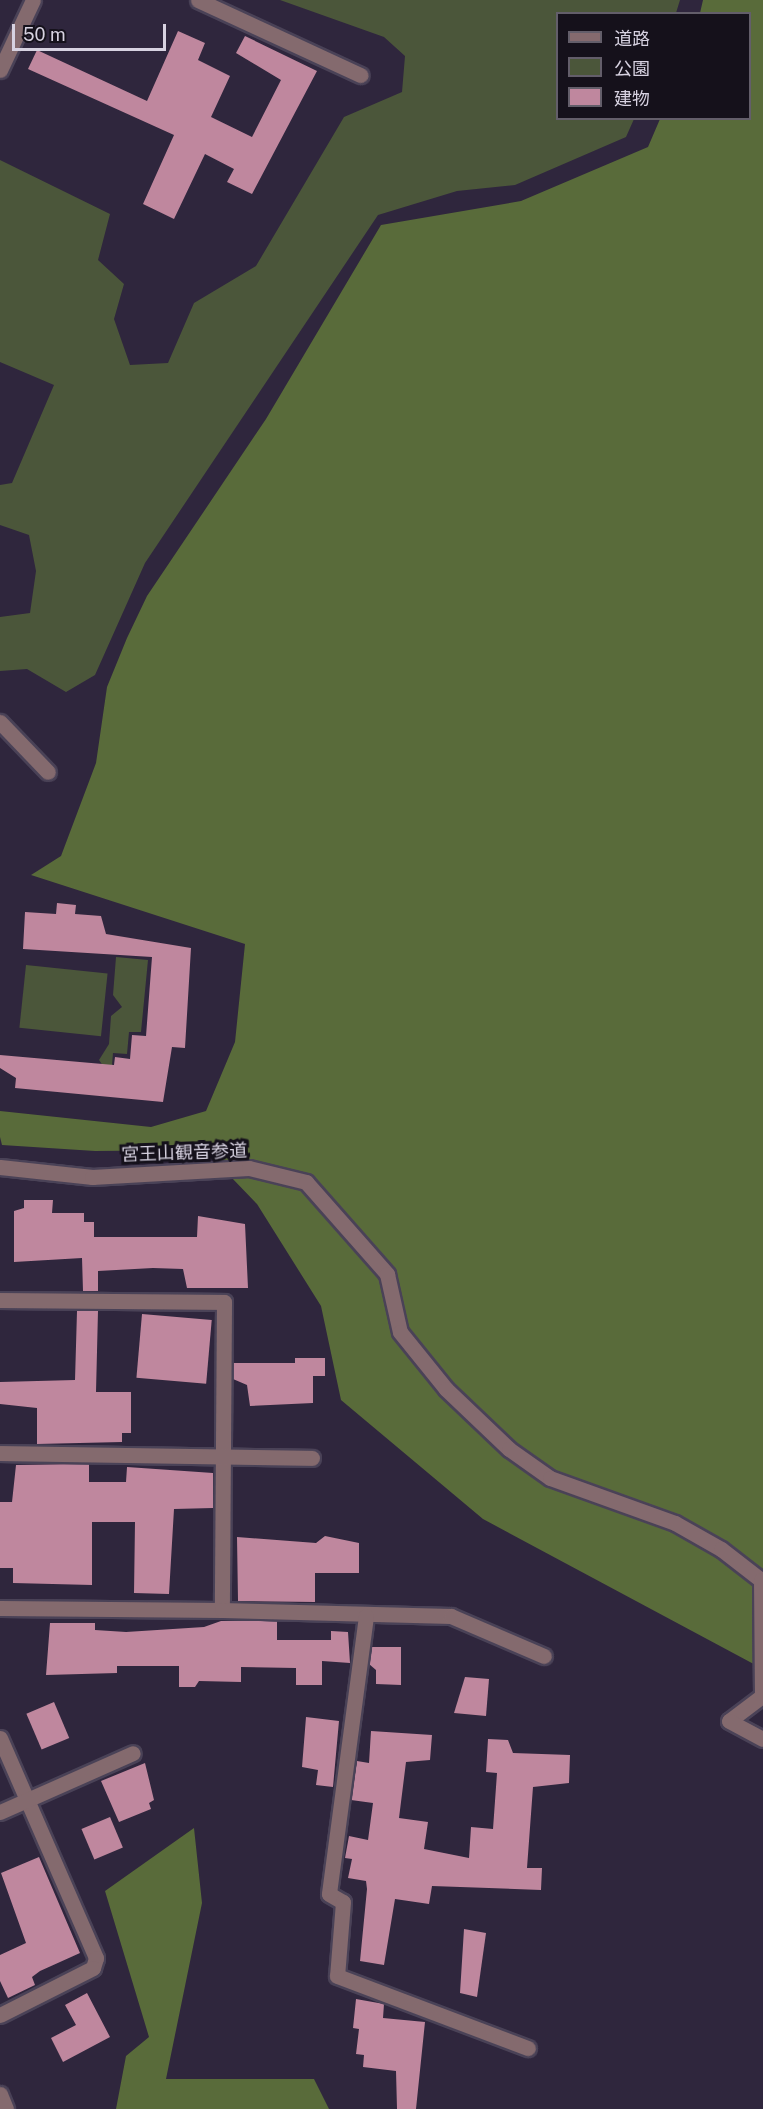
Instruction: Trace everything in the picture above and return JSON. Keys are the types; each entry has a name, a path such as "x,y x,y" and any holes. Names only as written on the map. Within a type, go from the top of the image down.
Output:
{"street":[{"path":"0,70 33,0"},
{"path":"198,0 360,75"},
{"path":"0,722 48,772"},
{"name":"宮王山観音参道","path":"0,1167 93,1177 249,1168 306,1182 387,1274 400,1332 446,1389 509,1449 550,1478 675,1523 721,1549 760,1580 762,1695 729,1721 763,1739"},
{"path":"0,1300 224,1302 222,1610"},
{"path":"0,1453 312,1458"},
{"path":"0,1608 222,1610 366,1616 451,1616 544,1656"},
{"path":"366,1616 329,1894 343,1902 337,1976 528,2048"},
{"path":"0,1738 96,1958 93,1968 0,2015"},
{"path":"0,1812 134,1753"},
{"path":"0,2094 6,2109"}],"green space":[{"path":"280,0 680,0 676,12 556,12 556,120 634,120 626,137 515,185 457,191 378,215 145,563 95,675 66,692 27,669 0,671 0,617 30,613 36,571 29,535 0,525 0,485 12,483 54,385 0,362 0,160 110,214 98,260 124,284 114,319 130,365 168,363 194,303 256,266 344,117 402,92 405,56 384,37"},
{"path":"703,0 763,0 763,1669 483,1519 341,1400 321,1306 257,1204 205,1150 95,1151 2,1145 0,1137 0,1111 151,1127 206,1111 235,1042 245,944 31,875 61,856 96,763 107,687 127,638 147,596 266,419 381,225 521,201 648,147 660,120 751,120 751,12 700,12"},
{"path":"116,957 148,960 141,1032 129,1032 127,1054 113,1053 111,1077 99,1060 109,1044 111,1016 122,1007 113,995"},
{"path":"26,965 108,974 101,1036 19,1028"},
{"path":"194,1828 202,1903 166,2079 314,2079 329,2109 116,2109 126,2056 149,2037 105,1891"}],"building":[{"path":"178,31 205,43 198,60 230,76 211,117 252,137 281,80 236,53 245,36 317,71 252,194 227,182 234,169 205,154 174,219 143,204 174,135 28,69 37,50 147,101"},
{"path":"57,903 76,905 75,914 101,916 106,934 191,948 185,1048 172,1047 163,1102 15,1088 16,1078 0,1068 0,1055 114,1065 115,1057 130,1059 132,1035 146,1036 152,957 23,949 25,912 56,914"},
{"path":"24,1200 53,1200 52,1213 84,1213 84,1222 94,1222 94,1237 197,1237 198,1216 245,1224 248,1288 187,1288 183,1269 153,1268 98,1271 98,1291 83,1291 82,1258 14,1262 14,1211 24,1208"},
{"path":"77,1311 98,1311 96,1392 131,1392 131,1433 122,1433 122,1442 37,1444 37,1408 0,1404 0,1382 75,1380"},
{"path":"142,1314 212,1320 206,1384 136,1378"},
{"path":"295,1358 325,1358 325,1376 313,1376 313,1403 250,1406 247,1385 233,1379 233,1363 295,1363"},
{"path":"89,1464 89,1482 126,1482 127,1467 213,1473 213,1508 174,1509 169,1594 134,1593 135,1522 92,1522 92,1585 13,1583 13,1568 0,1568 0,1502 12,1502 16,1465"},
{"path":"325,1536 359,1543 359,1573 315,1573 315,1602 238,1601 237,1537 316,1543"},
{"path":"221,1621 277,1621 277,1640 331,1640 331,1631 348,1632 350,1663 322,1661 322,1685 296,1685 296,1668 241,1667 241,1682 199,1681 195,1687 179,1687 179,1666 117,1666 117,1673 46,1675 50,1623 95,1623 95,1630 126,1632 204,1627"},
{"path":"372,1647 401,1647 401,1685 376,1684 376,1670 369,1664"},
{"path":"465,1677 489,1679 486,1716 454,1713"},
{"path":"54,1702 69,1738 42,1750 26,1714"},
{"path":"306,1717 339,1721 333,1787 316,1785 318,1770 302,1767"},
{"path":"371,1731 432,1735 430,1760 406,1762 399,1818 428,1822 424,1849 469,1858 471,1827 493,1829 497,1773 486,1772 488,1739 508,1740 513,1753 570,1755 569,1783 533,1787 527,1868 542,1868 541,1890 432,1886 429,1904 395,1899 384,1965 360,1961 366,1881 348,1878 352,1859 345,1858 349,1836 368,1840 373,1803 351,1800 357,1761 369,1763"},
{"path":"145,1763 154,1800 149,1803 151,1809 119,1822 101,1781"},
{"path":"110,1817 123,1847 94,1859 81,1829"},
{"path":"39,1857 80,1953 40,1971 32,1977 35,1985 8,1998 0,1981 0,1955 26,1943 1,1873"},
{"path":"464,1929 486,1933 477,1997 460,1993"},
{"path":"87,1993 110,2037 63,2062 51,2038 76,2025 65,2005"},
{"path":"356,1999 384,2004 383,2018 425,2022 416,2109 397,2109 396,2071 363,2067 364,2055 356,2054 359,2029 353,2028"}]}
